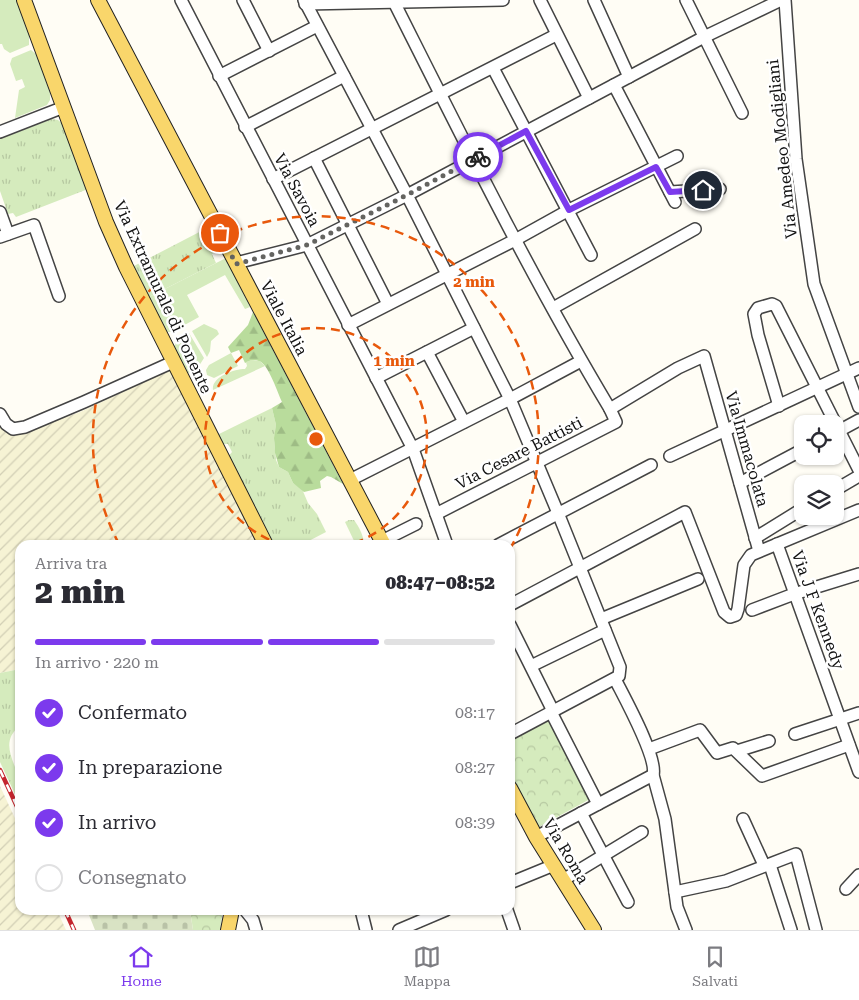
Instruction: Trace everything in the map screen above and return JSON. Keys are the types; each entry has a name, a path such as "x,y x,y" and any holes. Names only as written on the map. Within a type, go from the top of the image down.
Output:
{"main road":[{"name":"Via Extramurale di Ponente","path":"24,0 106,222 173,362 263,540"},
{"name":"Viale Italia","path":"98,0 381,540"},
{"name":"Via Roma","path":"515,797 536,836 594,930"},
{"path":"228,930 231,915"}],"street":[{"name":"Via Savoia","path":"181,0 412,449 445,540"},
{"path":"243,0 269,51"},
{"path":"503,0 304,2 407,195 510,399 620,667 620,676 515,731"},
{"path":"540,0 589,98"},
{"path":"594,0 630,77"},
{"path":"686,0 742,113"},
{"path":"236,264 307,245 407,195 704,37 781,0"},
{"name":"Via Amedeo Modigliani","path":"785,0 796,159 812,274 859,407"},
{"path":"390,2 474,158 515,240 581,361 610,409"},
{"path":"219,76 317,26"},
{"path":"273,180 556,35"},
{"path":"493,68 591,255"},
{"path":"245,127 344,76"},
{"path":"614,85 672,197 720,189"},
{"path":"0,132 64,107"},
{"path":"348,325 677,156"},
{"path":"314,158 388,304"},
{"path":"0,212 4,236 34,225 59,296"},
{"path":"553,308 695,228"},
{"path":"778,406 754,314 758,308 772,304 776,306 830,415"},
{"path":"376,378 474,328"},
{"path":"427,352 464,422"},
{"name":"Via Immacolata","path":"610,409 678,368 704,356 759,552"},
{"path":"350,480 581,361"},
{"path":"0,414 6,424 13,429 25,427 173,362"},
{"path":"670,456 859,368"},
{"name":"Via Cesare Battisti","path":"436,514 616,422 610,409"},
{"path":"844,428 859,420"},
{"path":"844,444 859,470"},
{"path":"740,483 794,454"},
{"path":"507,540 651,465"},
{"path":"844,485 859,476"},
{"path":"515,602 685,512 724,612 730,617 736,615 744,565 751,555 859,510"},
{"path":"755,538 794,514"},
{"path":"388,540 416,524"},
{"name":"Via J F Kennedy","path":"777,544 859,772"},
{"path":"752,610 794,594 859,574"},
{"path":"531,666 603,625 698,579"},
{"path":"515,635 551,707 551,712 598,804"},
{"path":"615,679 648,749 654,771 652,775 665,819 677,907 686,930"},
{"path":"795,734 859,713"},
{"path":"648,749 700,730 717,753 733,748 762,776 849,745"},
{"path":"737,751 769,741"},
{"path":"536,836 652,775"},
{"path":"581,812 628,902"},
{"path":"743,819 767,865 791,930"},
{"path":"564,880 642,832"},
{"path":"675,892 726,881 796,854 816,930"},
{"path":"515,881 554,864"},
{"path":"846,889 859,875"},
{"path":"362,915 366,930"},
{"path":"399,930 434,915"},
{"path":"509,915 514,930"}],"shaded area":[{"path":"170,370 255,540 15,540 15,670 0,673 0,424 14,436 80,412"},
{"path":"0,786 15,818 15,915 59,915 66,930 0,930"}],"green space":[{"path":"0,0 17,0 29,34 29,45 10,53 0,44"},
{"path":"31,50 37,55 50,93 50,100 47,105 15,118 19,90 25,87 22,79 16,81 10,64 12,58"},
{"path":"52,119 58,120 66,127 88,189 16,217 13,213 8,214 0,191 0,139"},
{"path":"209,227 221,249 212,254 216,263 147,298 132,267"},
{"path":"226,258 250,307 245,309 225,275 187,295 199,317 172,332 164,332 147,298"},
{"path":"253,312 343,484 327,476 320,481 321,488 304,492 293,483 288,472 279,467 275,453 274,438 276,425 272,408 282,402 276,387 267,369 261,362 253,360 245,363 239,350 231,353 228,347 248,325"},
{"path":"204,324 217,330 219,334 211,341 207,357 192,331"},
{"path":"189,333 204,358 197,369 186,374 172,348 177,340"},
{"path":"231,353 238,366 214,378 207,375 206,370 209,365"},
{"path":"251,360 260,361 265,366 213,390 213,385 219,378 235,370 245,369 247,366 246,362"},
{"path":"272,408 276,425 274,442 276,460 279,467 288,472 293,483 302,489 308,503 317,514 326,532 311,540 270,540 227,458 232,452 228,444 221,444 217,435"},
{"path":"354,520 363,540 354,540 345,522"},
{"path":"15,670 15,731 9,744 15,768 15,794 0,762 0,673"},
{"path":"547,719 592,798 537,828 515,786 515,737"},
{"path":"89,915 191,915 193,930 95,930"},
{"path":"191,915 222,915 220,930 193,930"}],"railway":[{"path":"0,770 15,802"},
{"path":"67,915 74,930"}],"way so far":[{"path":"220,233 236,264 307,245 478,157"}],"route":[{"path":"478,157 526,131 569,210 656,167 670,192 703,190"}]}
